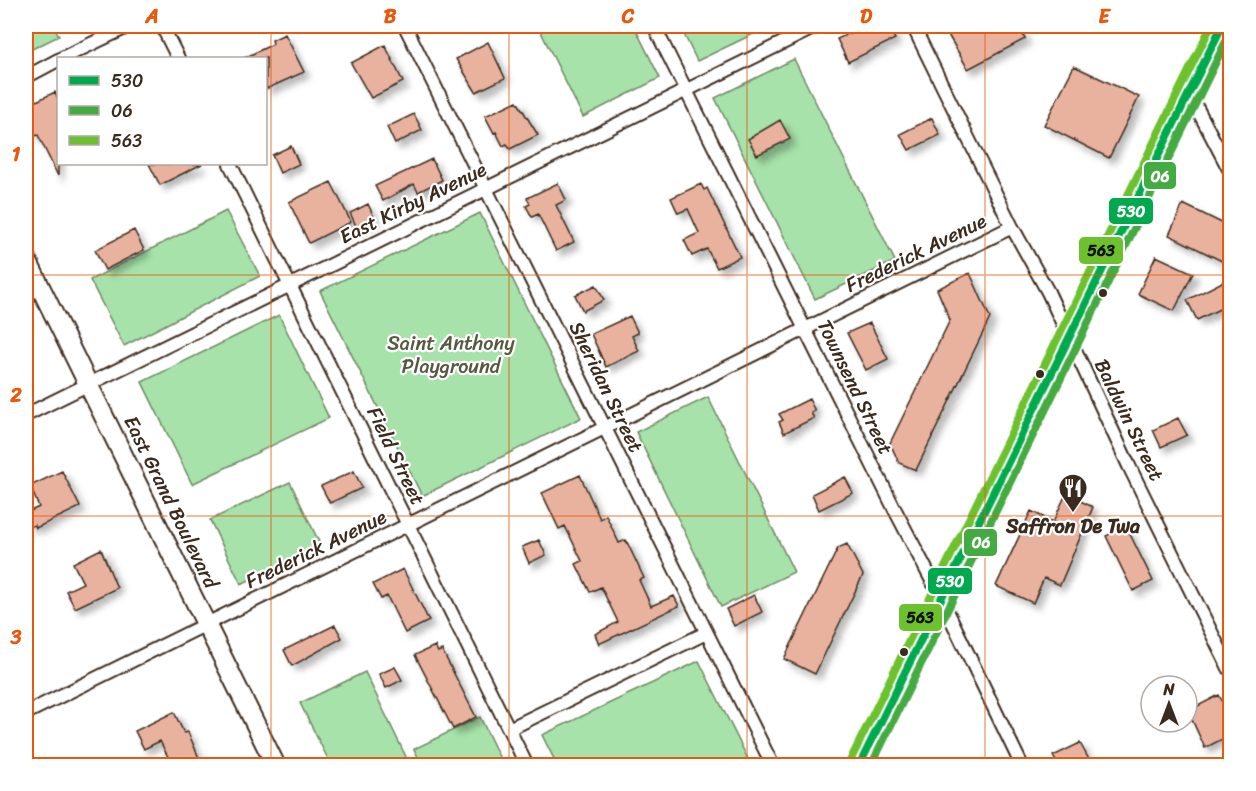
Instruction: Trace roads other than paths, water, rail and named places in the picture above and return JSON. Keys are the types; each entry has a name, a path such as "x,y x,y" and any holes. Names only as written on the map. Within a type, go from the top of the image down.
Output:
{"main road":[{"path":"859,765 940,596 1222,26"},
{"name":"East Grand Boulevard","path":"26,258 276,765"}],"street":[{"path":"64,57 129,26"},
{"path":"162,26 178,57"},
{"name":"Sheridan Street","path":"405,26 773,765"},
{"name":"Townsend Street","path":"654,26 940,596 1022,765"},
{"name":"East Kirby Avenue","path":"26,415 817,26"},
{"name":"Baldwin Street","path":"913,26 1012,227 1048,292 1068,338 1230,670"},
{"path":"26,76 57,60"},
{"path":"1189,93 1226,152 1230,171"},
{"name":"Field Street","path":"230,165 528,765"},
{"name":"Frederick Avenue","path":"26,712 1012,227"},
{"path":"509,729 706,633"}],"place":[{"name":"Saffron De Twa","path":"1073,514"}],"park label":[{"name":"Saint Anthony Playground","path":"451,354"}]}
